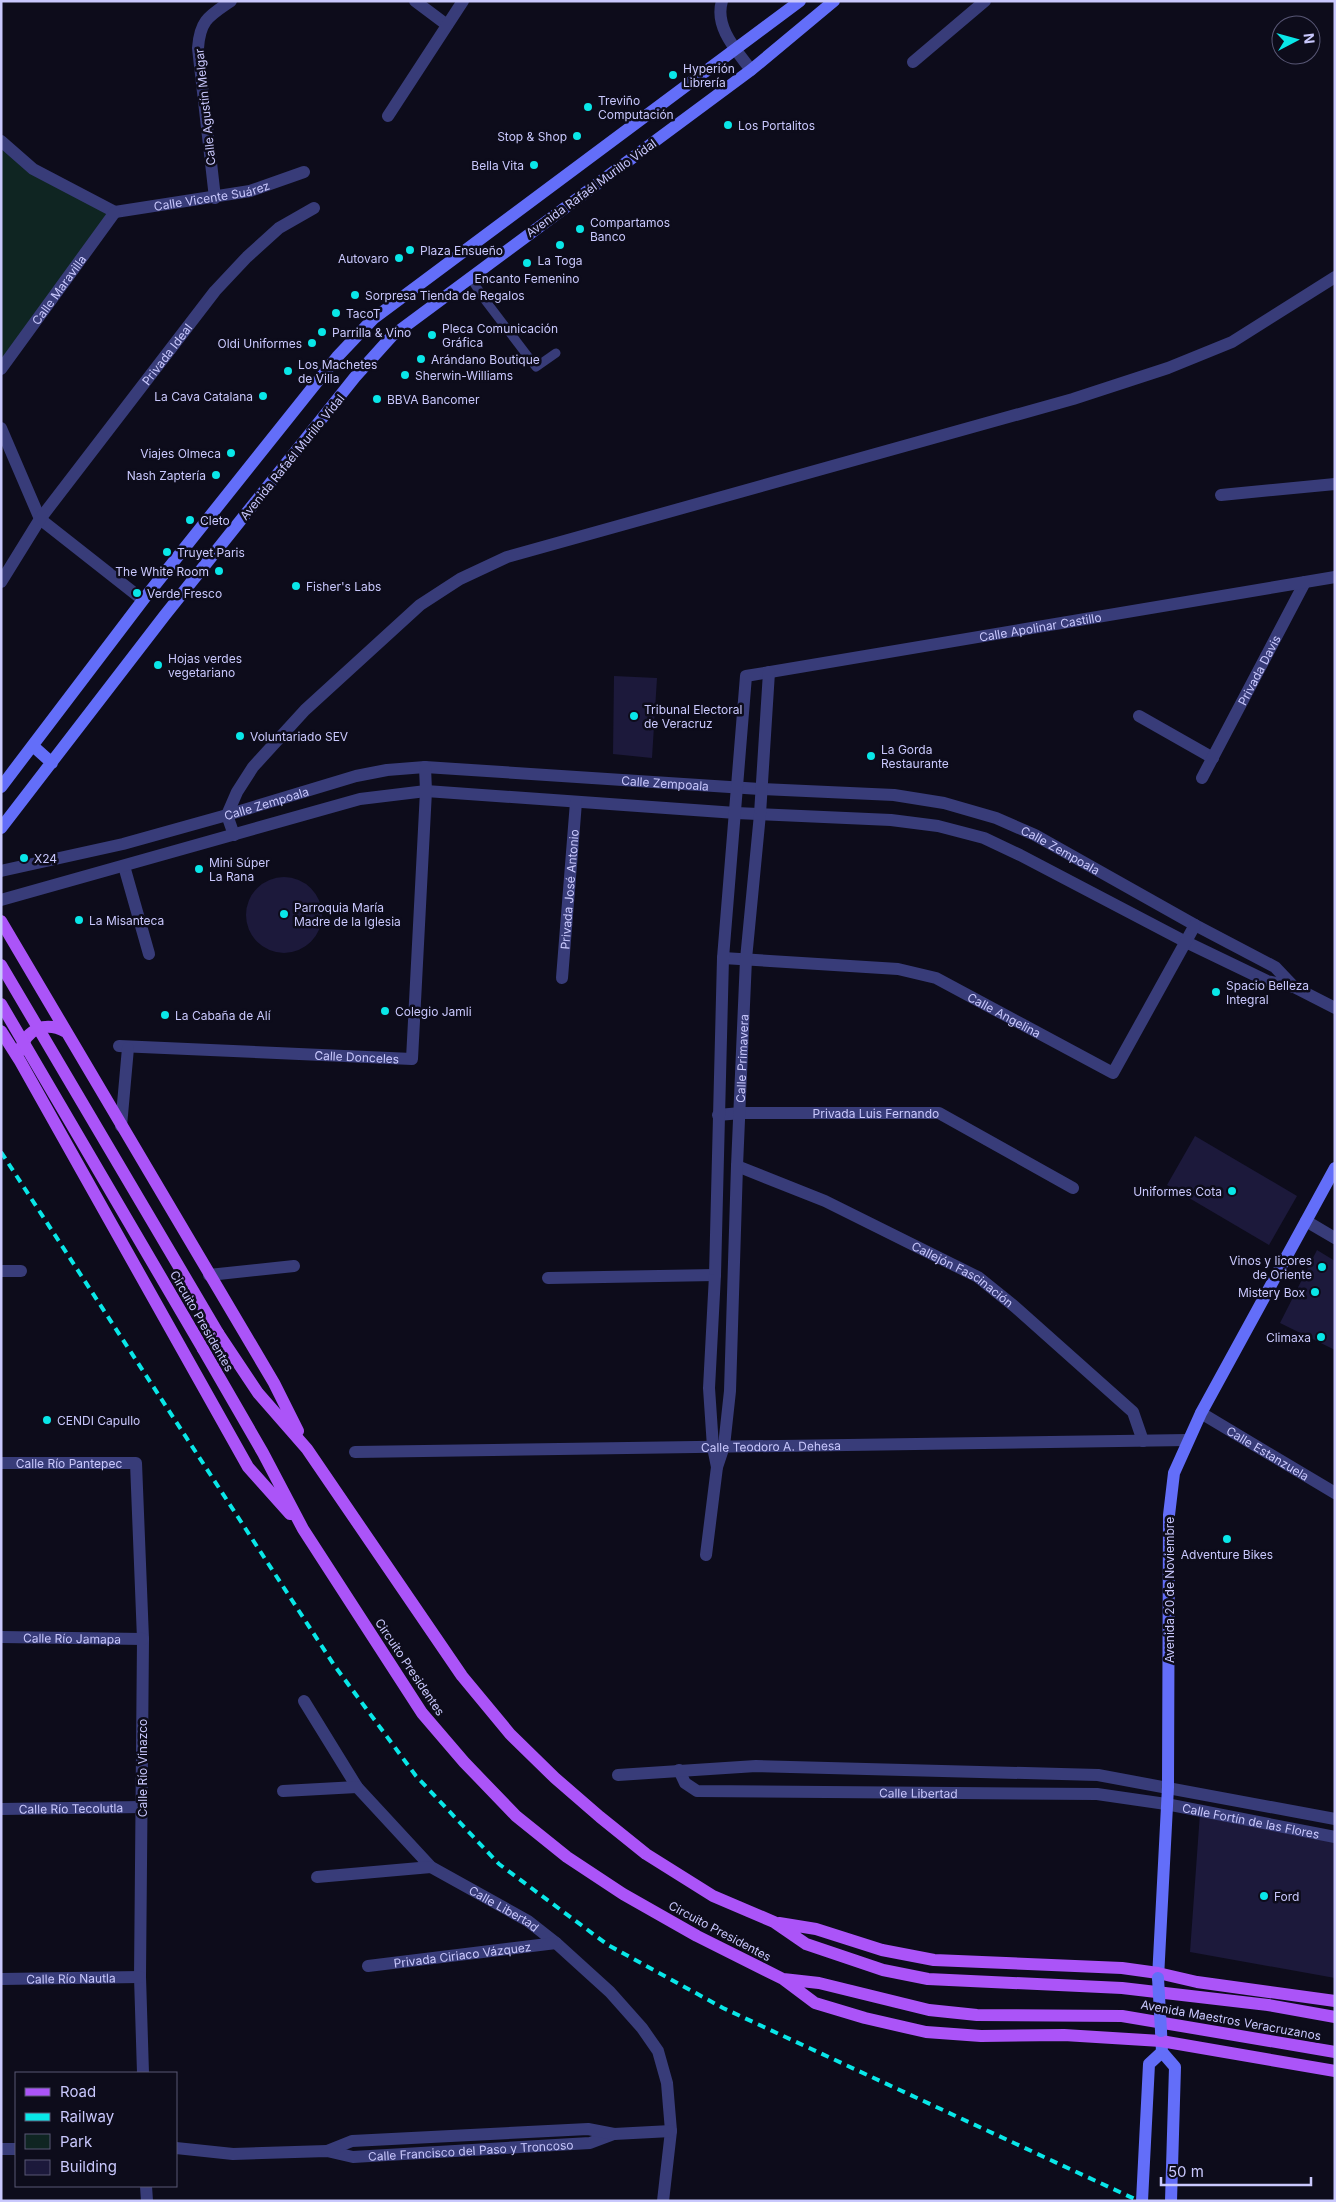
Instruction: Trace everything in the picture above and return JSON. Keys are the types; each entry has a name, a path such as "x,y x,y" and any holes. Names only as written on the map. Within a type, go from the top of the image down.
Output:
{"main road":[{"name":"Avenida Rafaél Murillo Vidal","path":"1,787 143,600 337,356 373,320 800,1"},
{"name":"Avenida Rafaél Murillo Vidal","path":"1,828 164,615 355,377 392,336 751,70 834,1"},
{"path":"33,746 52,763"},
{"path":"1,920 274,1384 306,1449"},
{"name":"Circuito Presidentes","path":"1,965 218,1333 258,1393 306,1449 462,1676 510,1734 555,1778 646,1854 713,1896 774,1922 806,1944 884,1970 928,1979 1122,1988"},
{"name":"Circuito Presidentes","path":"1,1004 263,1453 303,1529 422,1713 464,1762 516,1816 567,1857 623,1894 697,1936 783,1979 819,1983 920,2008 948,2012 977,2015 1122,2016"},
{"path":"20,1061 23,1041 29,1033 38,1028 48,1026 58,1027 66,1032"},
{"path":"1,1031 20,1061 248,1466 303,1529"},
{"name":"Avenida 20 de Noviembre","path":"1171,2201 1174,2160 1175,2067 1161,2041 1158,1975 1168,1787 1169,1515 1174,1473 1201,1413 1335,1168"},
{"path":"774,1922 816,1929 882,1950 934,1960 1122,1968 1197,1982 1335,2001"},
{"path":"783,1979 814,2003 926,2032 980,2036 1064,2035 1161,2041 1335,2071"},
{"name":"Avenida Maestros Veracruzanos","path":"1122,1988 1268,2005 1335,2017"},
{"name":"Avenida Maestros Veracruzanos","path":"1122,2016 1335,2052"},
{"path":"1142,2201 1149,2064 1161,2041"}],"street":[{"name":"Calle Agustín Melgar","path":"215,198 198,48 199,31 211,15 232,1"},
{"path":"415,1 447,25"},
{"path":"388,116 463,1"},
{"path":"722,1 723,28 751,70"},
{"path":"913,62 985,1"},
{"path":"1,140 32,169 115,212"},
{"name":"Calle Vicente Suárez","path":"115,212 215,198 250,191 304,172"},
{"name":"Privada Ideal","path":"1,582 40,519 214,291 279,228 314,208"},
{"name":"Calle Maravilla","path":"1,369 115,212"},
{"path":"234,835 227,816 237,792 253,767 305,710 420,605 460,579 507,557 1073,399 1168,368 1232,342 1335,276"},
{"path":"1,428 40,519 143,600"},
{"path":"1221,495 1335,484"},
{"name":"Calle Apolinar Castillo","path":"746,676 1335,577"},
{"name":"Privada Davis","path":"1202,778 1306,582"},
{"name":"Calle Primavera","path":"719,1447 730,1392 746,958 760,814 760,790 769,672"},
{"name":"Calle Primavera","path":"719,1447 709,1388 715,1275 723,958 746,676"},
{"path":"1139,716 1213,758"},
{"name":"Calle Zempoala","path":"1,871 123,844 227,816 356,776 387,770 425,767 760,790 894,795 944,803 996,818 1035,835 1195,925 1275,967 1294,987"},
{"name":"Calle Donceles","path":"121,1126 124,1047 412,1059 426,791 425,767"},
{"name":"Calle Zempoala","path":"1,900 360,799 426,791 760,814 891,820 938,826 984,838 1186,942 1267,981 1294,987 1335,1008"},
{"name":"Privada José Antonio","path":"562,978 576,802"},
{"path":"124,866 149,954"},
{"name":"Calle Angelina","path":"723,958 898,969 936,978 1113,1073 1195,925"},
{"name":"Privada Luis Fernando","path":"718,1115 741,1113 939,1113 1072,1188"},
{"name":"Callejón Fascinación","path":"737,1166 825,1200 978,1277 1014,1306 1133,1412 1142,1441"},
{"path":"1306,1222 1335,1238"},
{"path":"209,1275 294,1266"},
{"path":"1,1271 21,1271"},
{"path":"548,1278 715,1275"},
{"name":"Calle Estanzuela","path":"1201,1413 1335,1493"},
{"name":"Calle Teodoro A. Dehesa","path":"355,1452 1188,1440"},
{"path":"706,1555 719,1447"},
{"name":"Calle Río Pantepec","path":"1,1463 136,1463"},
{"name":"Calle Río Vinazco","path":"136,1463 143,1639 140,1977 143,2072"},
{"name":"Calle Río Jamapa","path":"1,1637 143,1639"},
{"name":"Calle Libertad","path":"304,1701 357,1787 431,1867 528,1921 610,1992 642,2028 658,2051 667,2083 671,2131"},
{"name":"Calle Libertad","path":"618,1775 756,1766 1098,1774 1168,1787"},
{"name":"Calle Libertad","path":"679,1770 685,1783 698,1791 1097,1794 1166,1804"},
{"path":"1097,1794 1098,1774"},
{"path":"283,1791 357,1787"},
{"name":"Calle Fortín de las Flores","path":"1168,1787 1335,1819"},
{"name":"Calle Fortín de las Flores","path":"1166,1804 1335,1838"},
{"name":"Calle Río Tecolutla","path":"1,1809 142,1807"},
{"path":"317,1878 431,1867"},
{"name":"Privada Ciriaco Vázquez","path":"368,1966 556,1944"},
{"name":"Calle Río Nautla","path":"1,1979 140,1977"},
{"path":"663,2201 671,2131"},
{"name":"Calle Francisco del Paso y Troncoso","path":"178,2148 234,2154 327,2151 353,2157 580,2144 590,2143 614,2134 671,2131"},
{"path":"1,2149 15,2149"},
{"path":"146,2187 147,2201"}],"lane":[{"path":"470,277 485,300 536,367 556,353"}],"green space":[{"path":"1,141 33,169 115,212 1,369"}],"building":[{"name":"Tribunal Electoral de Veracruz","path":"614,676 657,678 652,758 613,754"},
{"name":"Parroquia María Madre de la Iglesia","path":"277,877 291,877 305,883 316,894 322,908 319,930 311,942 291,953 277,953 263,947 252,936 246,922 246,908 252,894 263,883"},
{"name":"Uniformes Cota","path":"1195,1136 1297,1196 1269,1245 1167,1185"},
{"path":"1317,1250 1335,1261 1335,1350 1280,1323"},
{"name":"Ford","path":"1200,1813 1335,1839 1335,1978 1190,1952"}],"railway":[{"path":"1,1152 334,1665 416,1776 499,1864 608,1945 723,2008 1139,2201"}],"place":[{"name":"Hyperión Librería","path":"673,75"},
{"name":"Treviño Computación","path":"588,107"},
{"name":"Los Portalitos","path":"728,125"},
{"name":"Stop & Shop","path":"577,136"},
{"name":"Bella Vita","path":"534,165"},
{"name":"Compartamos Banco","path":"580,229"},
{"name":"La Toga","path":"560,245"},
{"name":"Plaza Ensueño","path":"410,250"},
{"name":"Autovaro","path":"399,258"},
{"name":"Encanto Femenino","path":"527,263"},
{"name":"Sorpresa Tienda de Regalos","path":"355,295"},
{"name":"TacoT","path":"336,313"},
{"name":"Parrilla & Vino","path":"322,332"},
{"name":"Pleca Comunicación Gráfica","path":"432,335"},
{"name":"Oldi Uniformes","path":"312,343"},
{"name":"Arándano Boutique","path":"421,359"},
{"name":"Los Machetes de Villa","path":"288,371"},
{"name":"Sherwin-Williams","path":"405,375"},
{"name":"La Cava Catalana","path":"263,396"},
{"name":"BBVA Bancomer","path":"377,399"},
{"name":"Viajes Olmeca","path":"231,453"},
{"name":"Nash Zaptería","path":"216,475"},
{"name":"Cleto","path":"190,520"},
{"name":"Truyet Paris","path":"167,552"},
{"name":"The White Room","path":"219,571"},
{"name":"Fisher's Labs","path":"296,586"},
{"name":"Verde Fresco","path":"137,593"},
{"name":"Hojas verdes vegetariano","path":"158,665"},
{"name":"Tribunal Electoral de Veracruz","path":"634,716"},
{"name":"Voluntariado SEV","path":"240,736"},
{"name":"La Gorda Restaurante","path":"871,756"},
{"name":"X24","path":"24,858"},
{"name":"Mini Súper La Rana","path":"199,869"},
{"name":"Parroquia María Madre de la Iglesia","path":"284,914"},
{"name":"La Misanteca","path":"79,920"},
{"name":"Spacio Belleza Integral","path":"1216,992"},
{"name":"Colegio Jamli","path":"385,1011"},
{"name":"La Cabaña de Alí","path":"165,1015"},
{"name":"Uniformes Cota","path":"1232,1191"},
{"name":"Vinos y licores de Oriente","path":"1322,1267"},
{"name":"Mistery Box","path":"1315,1292"},
{"name":"Climaxa","path":"1321,1337"},
{"name":"CENDI Capullo","path":"47,1420"},
{"name":"Adventure Bikes","path":"1227,1539"},
{"name":"Ford","path":"1264,1896"}]}
